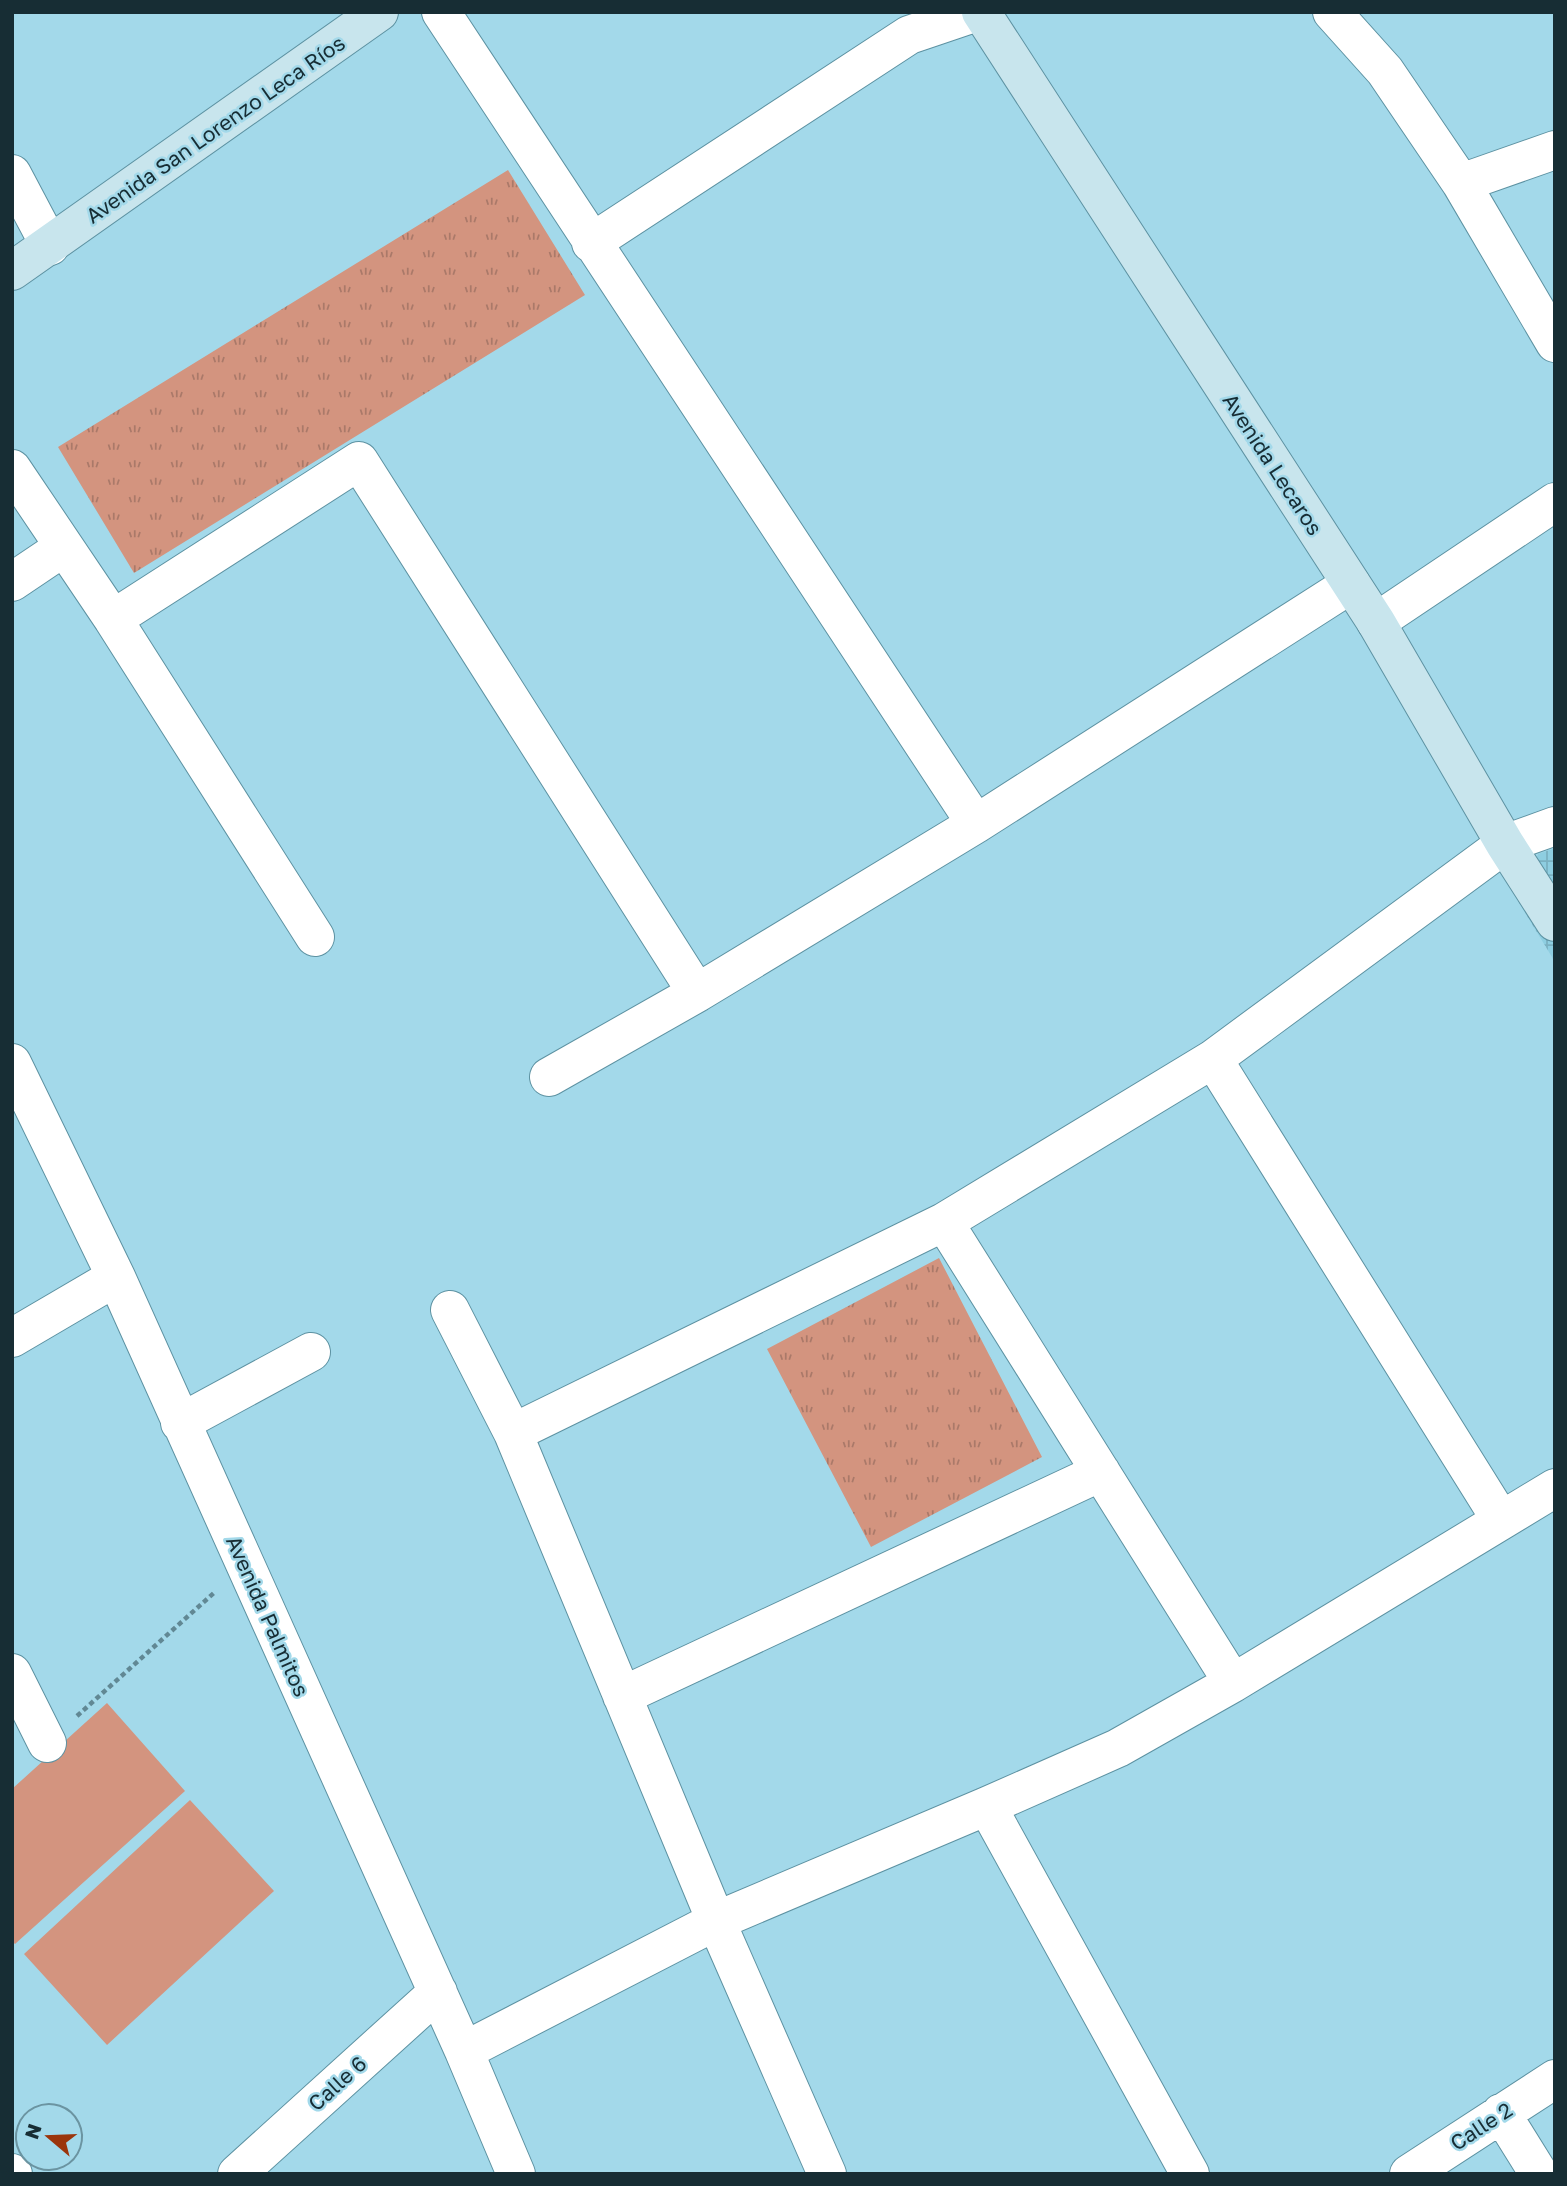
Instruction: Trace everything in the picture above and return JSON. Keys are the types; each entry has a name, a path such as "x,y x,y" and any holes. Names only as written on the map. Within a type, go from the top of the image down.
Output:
{"street":[{"name":"Avenida San Lorenzo Leca Ríos","path":"12,271 379,12"},
{"path":"441,12 976,824"},
{"path":"591,243 909,35 979,12"},
{"name":"Avenida Lecaros","path":"979,12 1376,622 1506,844 1555,922"},
{"path":"1332,12 1384,71 1461,183 1555,342"},
{"path":"1461,183 1555,150"},
{"path":"12,174 50,246"},
{"path":"113,620 359,461 697,993"},
{"path":"12,469 113,620 315,937"},
{"path":"1376,622 1555,502"},
{"path":"12,582 64,547"},
{"path":"549,1077 697,993 976,824 1351,584"},
{"path":"513,1433 944,1222 1213,1059 1506,844 1555,826"},
{"path":"1213,1059 1502,1520"},
{"name":"Avenida Palmitos","path":"12,1063 116,1277 438,1992 516,2174"},
{"path":"944,1222 1233,1683"},
{"path":"12,1338 116,1277"},
{"path":"450,1310 513,1433 716,1922 827,2174"},
{"path":"180,1423 311,1352"},
{"path":"622,1696 1101,1472"},
{"path":"464,2051 716,1922 1118,1748 1233,1683 1555,1488"},
{"path":"12,1673 47,1743"},
{"path":"987,1806 1190,2174"},
{"name":"Calle 6","path":"237,2174 438,1992"},
{"name":"Calle 2","path":"1409,2174 1555,2079"},
{"path":"1501,2113 1539,2174"}],"path":[{"path":"47,1743 245,1565"}],"shaded area":[{"path":"1555,848 1555,962 1518,901 1538,854"}],"green space":[{"path":"508,170 585,295 134,573 58,447"},
{"path":"939,1258 1042,1457 871,1547 767,1349"},
{"path":"107,1703 185,1791 15,1944 12,1941 12,1789"},
{"path":"190,1800 274,1891 107,2045 24,1954"}]}
